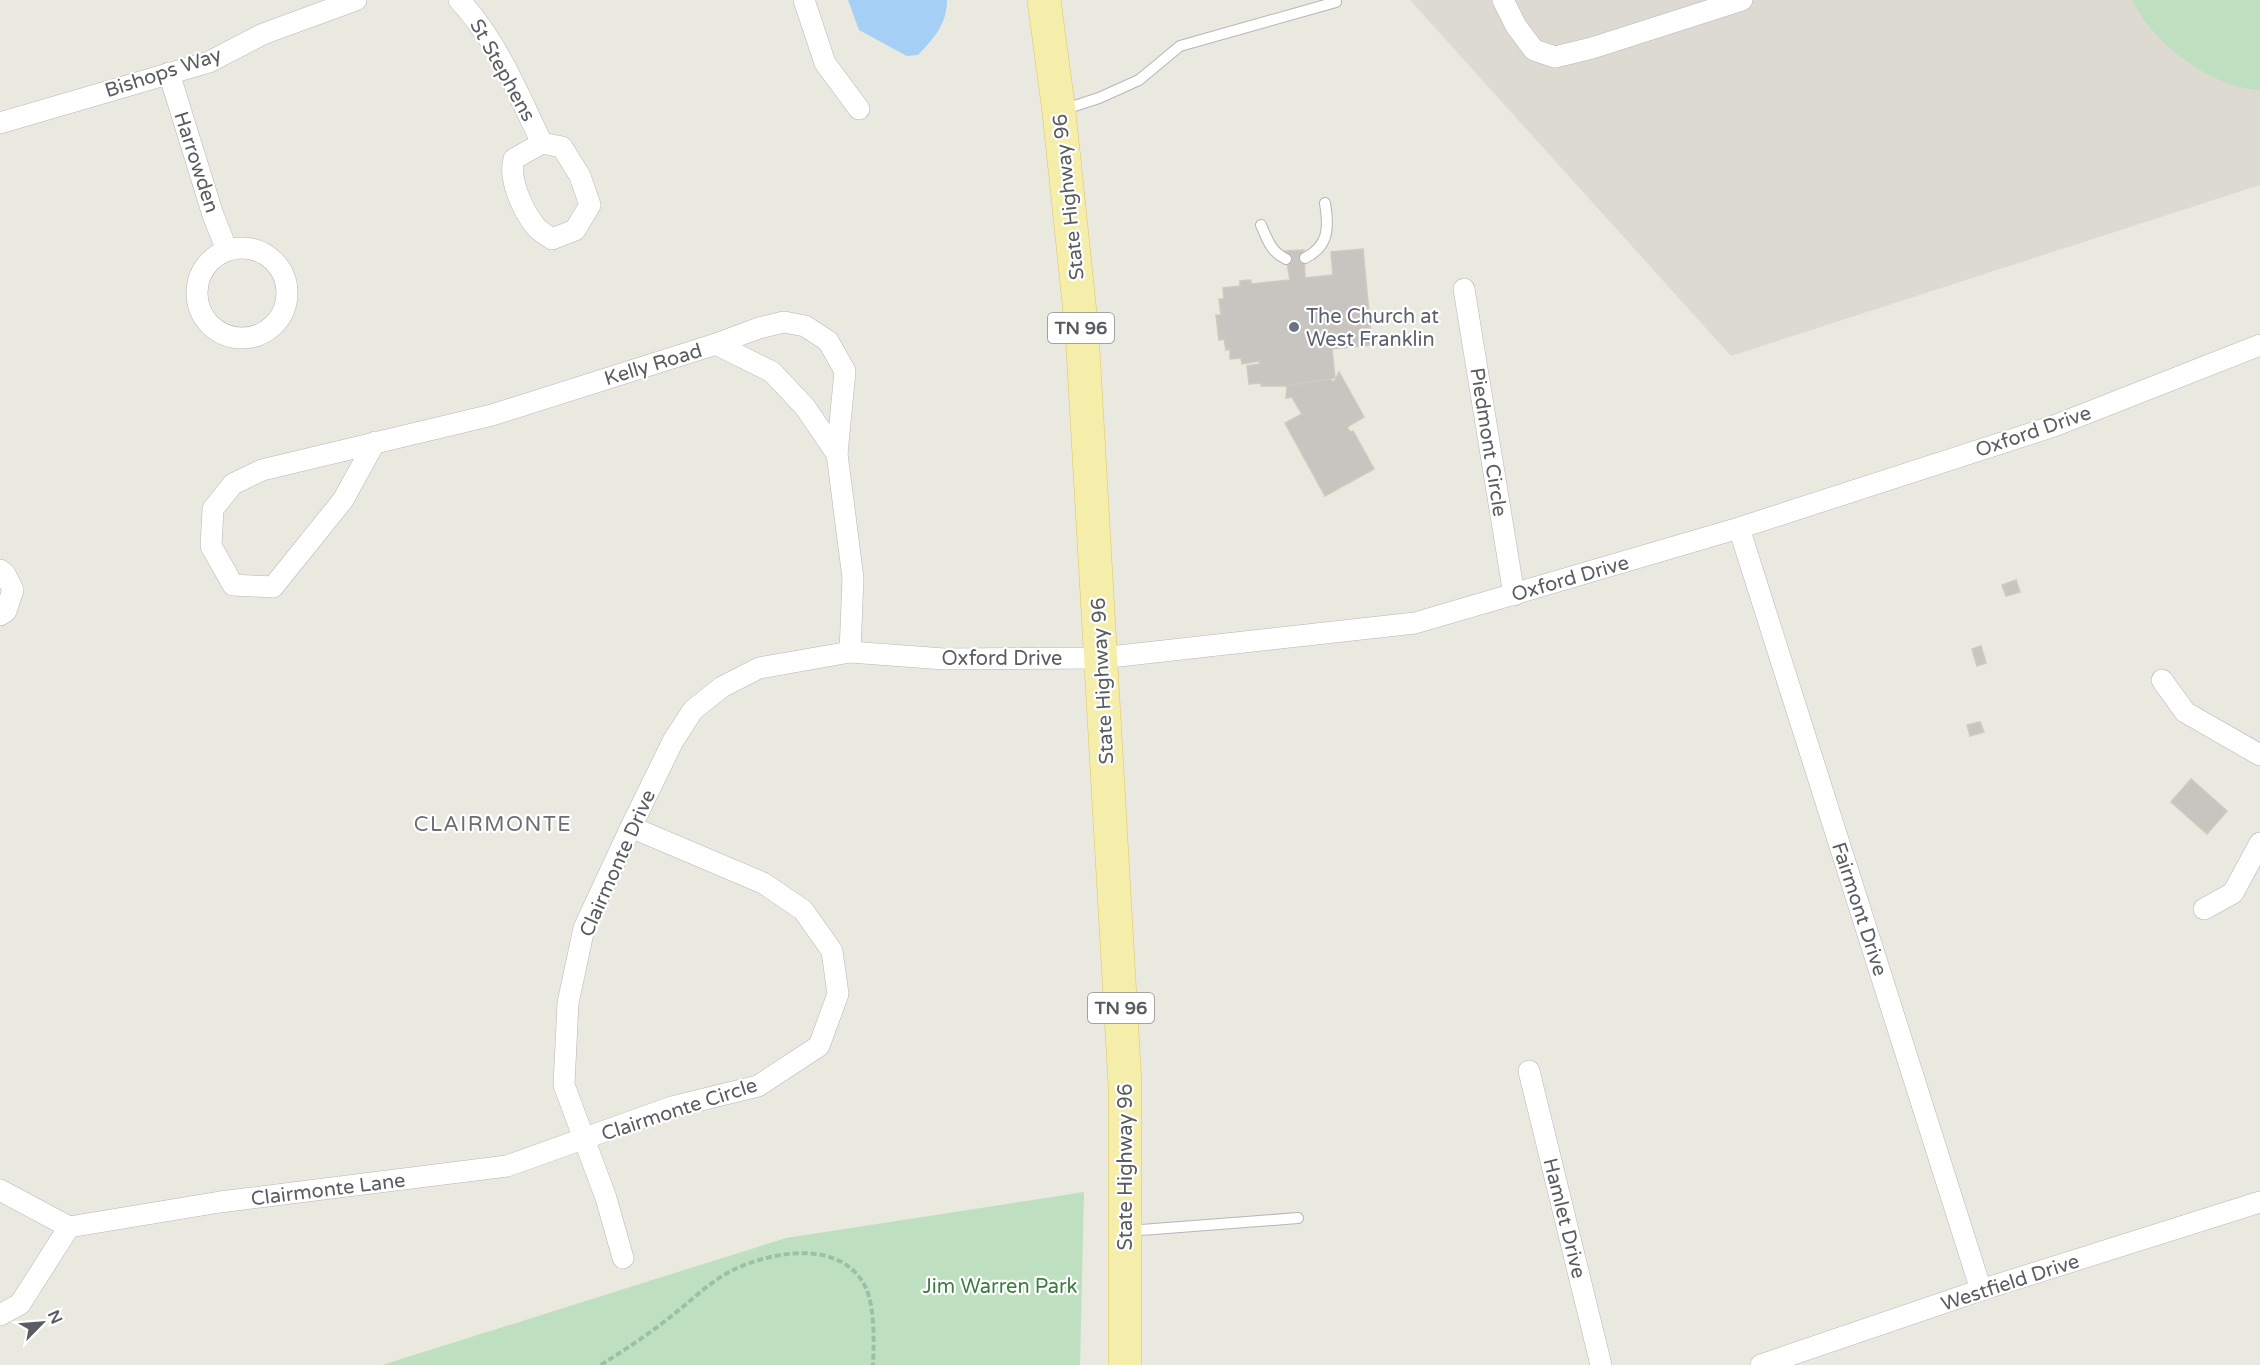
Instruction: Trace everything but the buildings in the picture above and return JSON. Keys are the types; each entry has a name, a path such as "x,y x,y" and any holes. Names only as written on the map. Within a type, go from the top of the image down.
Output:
{"main road":[{"name":"State Highway 96","path":"1044,0 1059,111 1082,332 1125,1085 1125,1365"}],"street":[{"name":"Bishops Way","path":"0,123 209,62 262,34 356,0"},
{"name":"St Stephens","path":"459,0 478,20 509,75 542,143"},
{"path":"804,0 825,63 860,109"},
{"path":"1503,0 1516,26 1534,50 1555,57 1592,48 1742,0"},
{"name":"Harrowden","path":"169,73 213,215 227,250"},
{"name":"St Stephens","path":"542,143 562,147 580,176 590,205 575,230 552,239 536,228 517,194 512,167 514,159 542,143"},
{"path":"242,247 258,250 272,258 282,270 287,285 288,300 283,315 273,327 260,336 246,339 231,338 218,332 207,322 200,309 197,295 201,274 214,257 227,250 242,247"},
{"name":"Piedmont Circle","path":"1464,289 1514,595"},
{"path":"717,344 759,328 784,322 805,326 828,341 845,371 837,454"},
{"name":"Kelly Road","path":"375,442 343,500 273,587 233,585 211,546 213,509 233,484 262,470 375,442 492,415 717,344 772,372 805,407 837,454 853,578 850,652"},
{"name":"Oxford Drive","path":"850,652 944,658 1101,657 1415,622 1738,528 2054,426 2260,345"},
{"name":"Fairmont Drive","path":"1738,528 1981,1290"},
{"path":"0,570 5,574 13,590 6,611 0,615"},
{"name":"Clairmonte Drive","path":"623,1258 606,1198 564,1085 568,1003 584,928 673,741 693,710 722,687 759,668 850,652"},
{"path":"2162,680 2185,712 2260,755"},
{"name":"Clairmonte Circle","path":"585,1140 672,1107 758,1086 819,1046 838,994 832,951 803,910 763,883 631,827"},
{"path":"2204,909 2233,893 2260,843"},
{"name":"Hamlet Drive","path":"1529,1071 1601,1365"},
{"name":"Clairmonte Lane","path":"69,1227 220,1202 507,1166 585,1140"},
{"path":"0,1190 69,1227 20,1304 0,1315"},
{"name":"Westfield Drive","path":"1761,1365 1981,1290 2260,1202"}],"lane":[{"path":"1059,111 1099,98 1139,80 1180,46 1336,2"},
{"path":"1305,258 1315,253 1326,237 1328,223 1325,204"},
{"path":"1261,225 1268,242 1277,255 1286,259"},
{"path":"1125,1232 1298,1218"}],"path":[{"path":"602,1365 731,1271 796,1252 829,1256 854,1271 866,1289 874,1332 873,1365"}],"shaded area":[{"path":"1410,0 2260,0 2260,185 1731,356"}],"green space":[{"path":"2132,0 2260,0 2260,91 2224,82 2183,59 2159,38"},
{"name":"Jim Warren Park","path":"1084,1192 1080,1365 382,1365 786,1238"}],"water":[{"path":"848,0 947,0 945,16 934,36 918,55 907,56 859,30"}],"place":[{"name":"The Church at West Franklin","path":"1294,327"}],"district":[{"name":"CLAIRMONTE","path":"493,824"}]}
